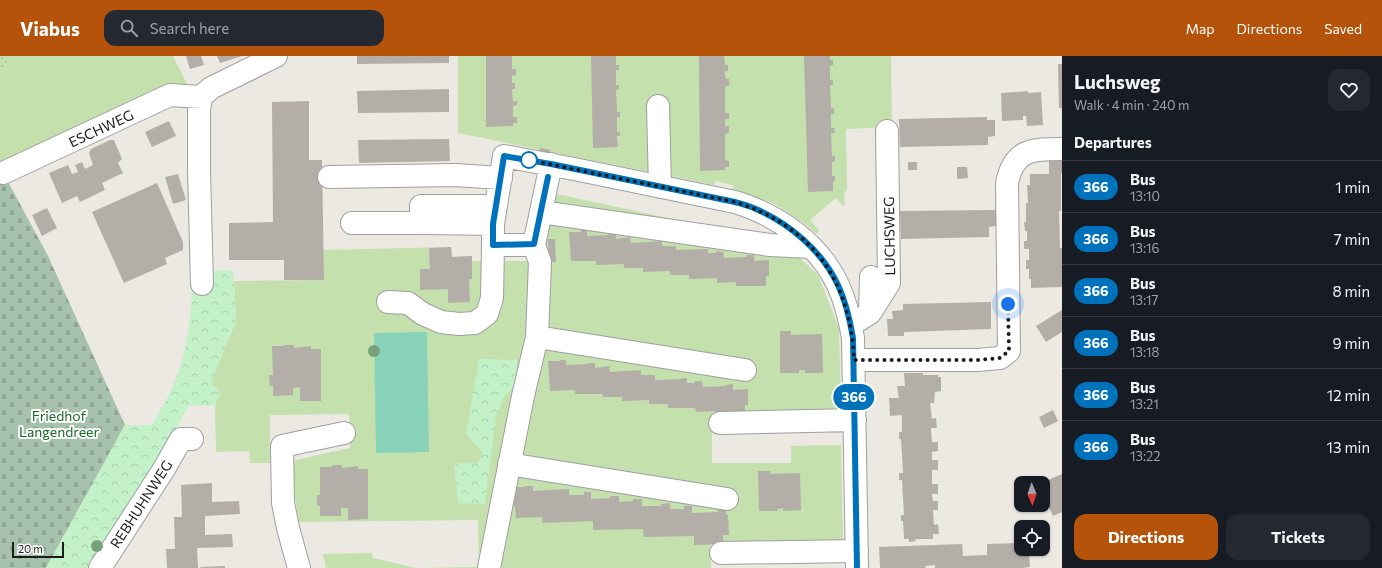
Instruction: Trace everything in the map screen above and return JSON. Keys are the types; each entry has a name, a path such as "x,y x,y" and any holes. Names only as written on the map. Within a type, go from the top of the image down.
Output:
{"street":[{"path":"202,284 199,170 199,110 201,96 211,88 276,56"},
{"name":"ESCHWEG","path":"3,173 170,95 201,96"},
{"path":"658,106 660,187"},
{"name":"LUCHSWEG","path":"851,325 870,313 889,283 887,130"},
{"path":"854,360 977,360 1000,358 1009,351 1007,183 1009,174 1018,158 1034,150 1062,148"},
{"path":"388,302 408,303 423,314 441,322 459,324 475,323 487,314 492,298 494,215 504,156 551,164 735,202 755,208 778,220 802,238 826,265 837,283 851,325 854,360 857,559 721,553"},
{"path":"489,568 523,396 537,337 540,262 534,244 551,164"},
{"path":"329,177 455,175 501,178"},
{"path":"352,223 421,223 421,206 494,215"},
{"path":"541,212 770,245 811,247"},
{"path":"428,223 494,215"},
{"path":"493,245 534,244"},
{"path":"870,313 871,276"},
{"path":"537,337 745,370"},
{"path":"720,423 855,420"},
{"path":"299,568 283,503 282,446 344,432"},
{"name":"REBHUHNWEG","path":"100,568 164,469 187,439"},
{"path":"509,464 727,499"}],"green space":[{"path":"0,56 8,56 9,59 0,76"},
{"path":"8,56 173,56 189,88 0,167 0,76 9,59"},
{"path":"458,56 891,56 892,127 846,129 847,189 844,192 845,205 843,206 836,198 810,220 819,230 817,234 804,223 773,203 733,189 733,185 715,181 714,185 458,133"},
{"name":"Friedhof Langendreer","path":"0,167 48,256 125,425 46,568 0,568"},
{"path":"557,194 784,243 818,275 839,328 841,414 712,416 712,463 791,463 791,446 841,445 843,545 710,545 711,568 416,568 479,567 478,520 299,522 292,461 350,448 349,414 270,415 270,463 250,463 249,451 216,452 215,405 220,393 211,382 236,321 234,281 324,280 323,250 451,247 452,257 472,256 472,261 542,261"},
{"path":"233,270 236,321 211,382 220,393 215,405 188,406 174,434 89,568 46,568 125,425 152,425 170,393 181,364 188,334 192,272"},
{"path":"427,332 429,452 376,453 374,333"},
{"path":"479,359 517,360 515,385 504,397 496,416 485,504 458,503 454,463 478,463 483,453 466,434"},
{"path":"372,553 373,558 416,568 326,568 323,554"}],"building":[{"path":"186,56 201,56 204,65 190,69"},
{"path":"217,56 242,56 220,63"},
{"path":"357,56 449,56 449,63 357,64"},
{"path":"486,56 512,56 512,69 516,69 516,75 512,76 512,83 515,83 515,89 512,89 513,102 517,101 517,105 513,106 513,117 517,117 517,123 513,123 513,126 486,127"},
{"path":"591,56 616,56 616,65 619,65 619,70 616,70 616,85 619,85 619,89 616,90 617,112 620,112 620,117 617,117 617,132 620,132 620,136 617,136 618,147 593,148"},
{"path":"699,56 724,56 725,65 728,65 728,71 724,71 726,79 729,79 729,86 725,86 725,113 729,113 729,119 725,119 725,126 729,126 729,133 725,134 725,160 729,161 729,167 725,167 725,170 700,171"},
{"path":"804,56 830,56 830,60 833,60 833,65 830,66 830,80 833,80 833,85 830,85 831,108 834,108 834,114 831,114 831,128 834,128 835,133 831,133 832,156 835,156 835,162 832,162 832,176 835,176 835,181 833,181 833,191 808,192"},
{"path":"1058,64 1062,64 1062,108 1059,108"},
{"path":"449,89 449,112 358,113 357,91"},
{"path":"1028,91 1028,93 1041,92 1043,125 1027,126 1026,116 1023,116 1023,120 1002,121 1001,93"},
{"path":"309,101 309,160 322,160 324,280 284,280 284,260 229,260 229,223 273,222 272,102"},
{"path":"987,117 987,120 995,120 995,136 988,137 988,145 900,147 899,119"},
{"path":"169,121 176,136 152,147 145,132"},
{"path":"449,139 450,161 359,163 358,140"},
{"path":"110,140 114,140 122,159 118,163 123,173 102,183 105,190 80,202 77,196 62,203 49,173 68,165 72,174 78,172 75,165 82,162 85,169 93,165 89,153 91,149"},
{"path":"540,148 550,150 550,153 539,151"},
{"path":"1049,161 1062,161 1061,211 1059,211 1060,248 1062,248 1062,287 1031,288 1029,269 1026,269 1026,260 1029,260 1029,249 1024,249 1024,241 1027,241 1027,231 1025,231 1024,222 1026,222 1026,203 1028,203 1027,185 1030,185 1030,174 1049,174"},
{"path":"908,162 917,162 917,170 908,170"},
{"path":"957,167 967,167 968,178 957,179"},
{"path":"178,174 186,200 173,204 165,177"},
{"path":"157,183 183,242 183,250 165,258 167,264 124,283 92,212"},
{"path":"47,208 57,228 42,236 32,215"},
{"path":"996,210 996,226 989,227 989,237 901,239 900,211"},
{"path":"581,230 587,230 587,236 616,234 616,239 630,237 631,243 662,241 662,246 676,246 676,250 708,249 708,253 716,253 716,251 723,252 724,258 747,257 747,255 754,255 754,261 769,260 769,276 766,276 766,286 736,286 736,282 717,283 717,278 689,279 689,275 670,275 670,271 643,272 643,268 624,268 624,264 596,265 596,261 571,261 569,232 581,232"},
{"path":"548,239 555,239 556,262 549,262"},
{"path":"451,247 452,257 472,256 472,279 469,279 470,302 448,303 448,289 420,290 420,269 430,269 429,248"},
{"path":"991,302 991,329 904,332 904,336 888,336 887,319 893,319 892,311 903,310 903,304"},
{"path":"1062,310 1062,332 1046,342 1036,326"},
{"path":"780,331 791,331 791,335 822,334 823,373 805,373 805,370 799,370 799,373 780,373"},
{"path":"294,345 294,348 311,346 311,349 321,349 321,401 300,401 300,387 293,388 293,395 273,396 273,386 270,386 269,375 273,375 272,346"},
{"path":"566,360 566,365 595,363 595,368 609,366 610,372 641,370 641,375 655,375 655,380 687,378 687,383 702,381 703,387 726,386 733,384 733,390 748,389 748,405 745,405 745,415 715,415 715,411 696,412 695,408 668,408 668,404 649,404 649,400 622,401 622,397 603,397 602,394 575,394 575,390 550,391 548,361"},
{"path":"904,373 923,373 923,375 938,375 938,377 941,377 941,391 935,392 934,403 930,403 932,419 936,418 937,428 931,428 932,442 938,442 938,451 932,452 932,460 938,460 938,470 932,470 932,484 938,484 938,494 932,494 933,501 938,501 938,510 933,510 934,525 938,524 939,534 933,534 933,539 915,539 916,541 909,542 909,539 904,539 903,521 901,521 901,515 904,515 902,480 899,480 899,473 903,473 901,439 899,439 899,432 902,432 902,415 890,416 889,398 899,398 897,386 905,386"},
{"path":"1053,410 1058,421 1044,428 1039,417"},
{"path":"332,465 342,465 342,468 358,466 358,469 368,469 368,519 348,520 348,508 341,508 341,516 320,516 320,506 317,506 317,495 320,495 320,467 332,467"},
{"path":"758,471 770,471 770,474 800,473 801,510 783,511 783,508 777,509 778,511 759,511"},
{"path":"1062,474 1062,512 1053,516 1050,510 1050,479"},
{"path":"212,483 212,502 239,501 240,514 205,516 205,535 232,534 233,547 197,548 198,568 167,568 166,549 175,549 174,517 182,517 181,485"},
{"path":"533,486 533,491 569,489 569,495 584,495 584,492 591,492 591,499 619,496 619,502 642,499 642,506 661,506 661,504 670,503 670,509 684,509 684,506 692,506 692,513 718,512 718,510 726,510 726,515 728,515 729,535 723,535 723,544 694,545 694,536 644,537 643,529 593,530 593,521 542,523 542,517 516,518 513,487"},
{"path":"1014,543 1014,556 1029,556 1030,567 935,568 935,565 925,566 926,568 880,568 879,547 962,544 963,556 987,555 987,544"},
{"path":"225,566 225,568 200,567"}],"bus line":[{"name":"366","path":"548,177 534,244 493,245 493,224 504,156 563,166 735,202 755,208 778,220 802,238 826,265 837,283 842,295 848,312 853,338 857,568"}],"route":[{"path":"529,160 735,202 755,208 778,220 802,238 811,247 826,265 837,283 848,312 851,325 854,360 977,360 1000,358 1009,351 1008,304"}]}
